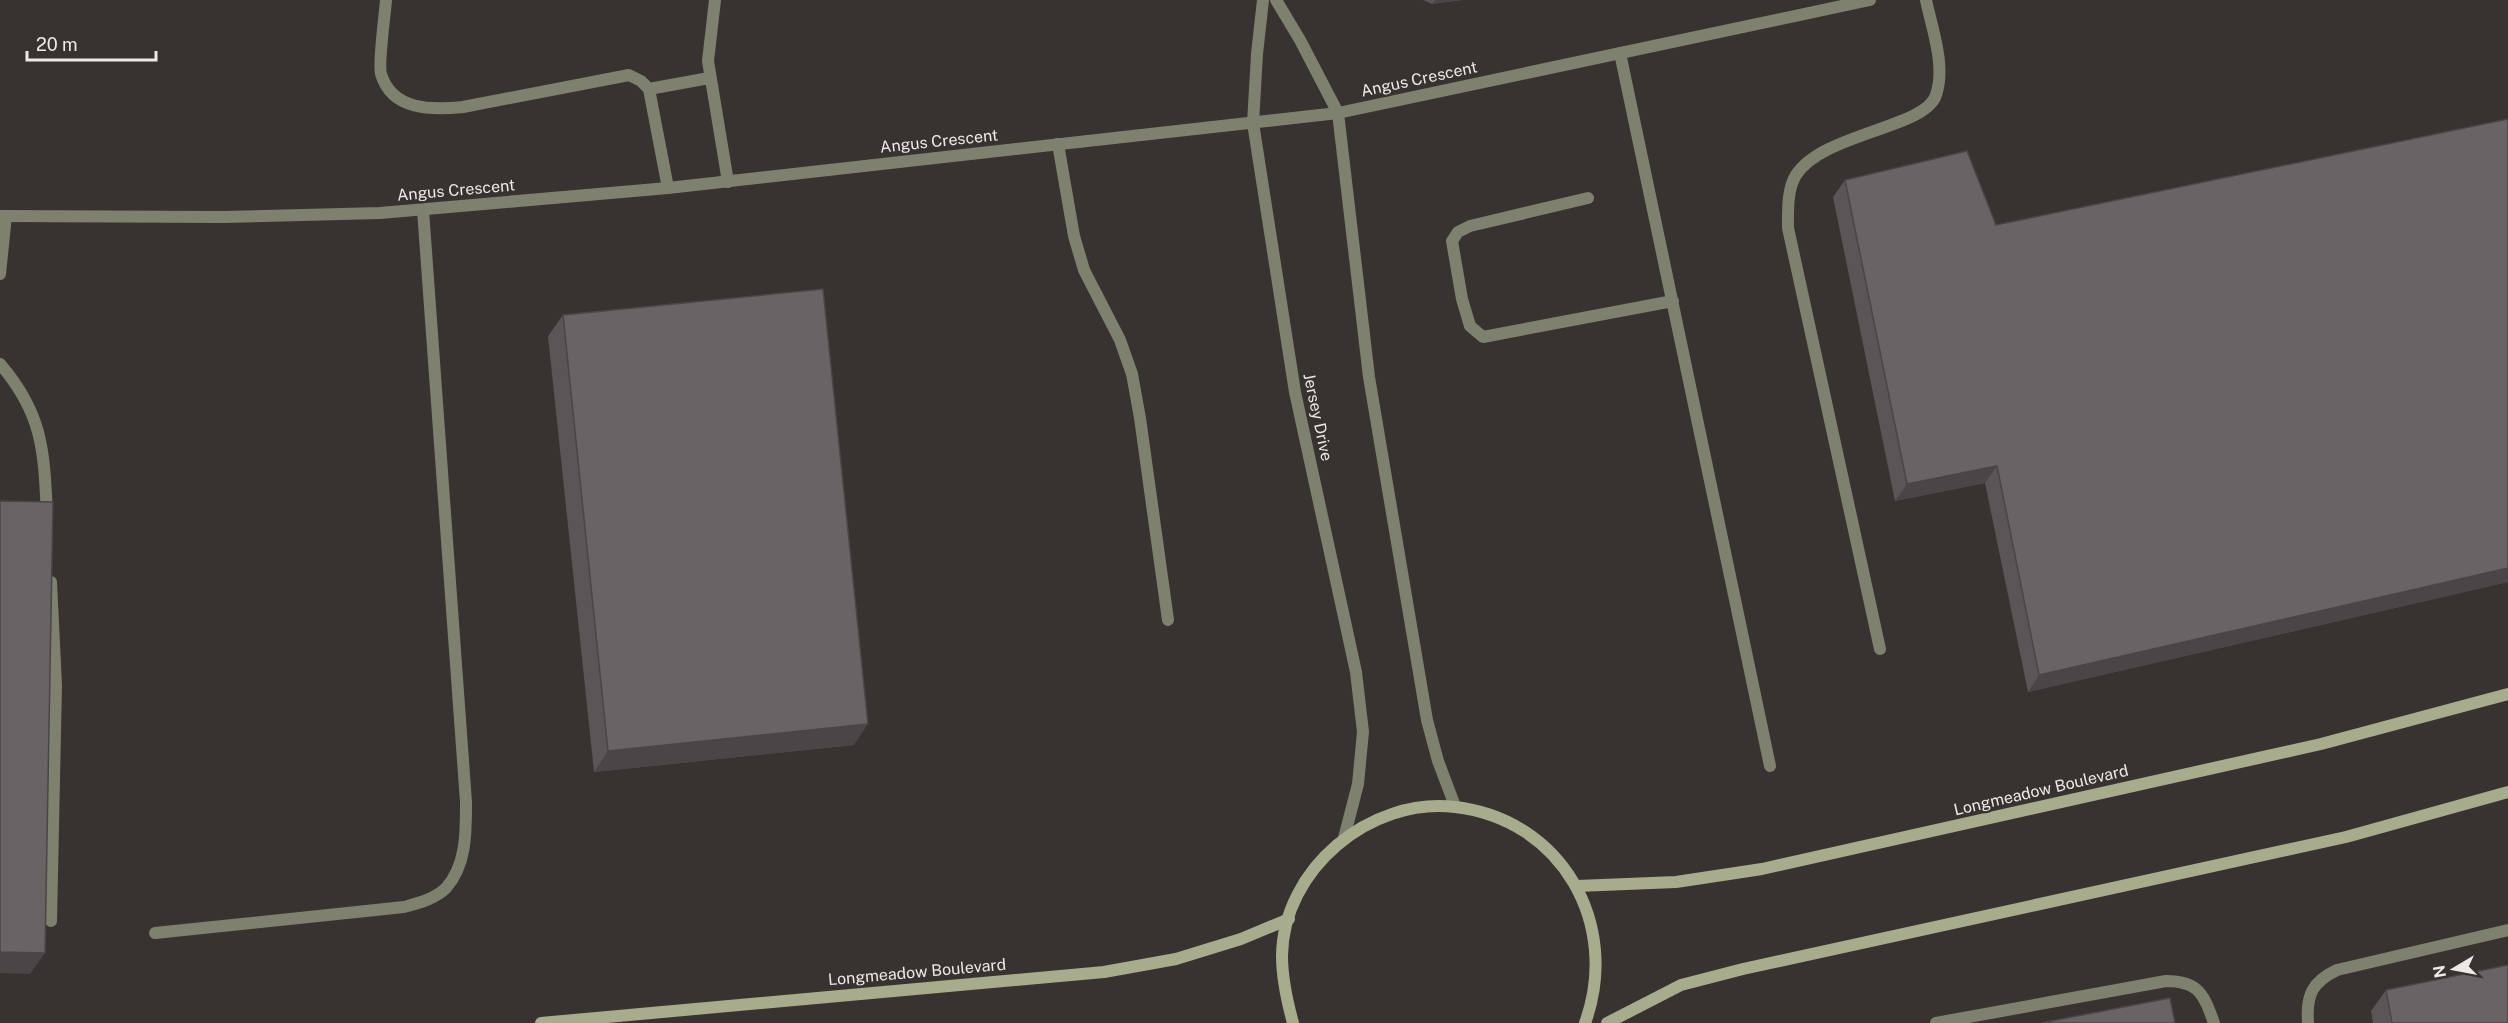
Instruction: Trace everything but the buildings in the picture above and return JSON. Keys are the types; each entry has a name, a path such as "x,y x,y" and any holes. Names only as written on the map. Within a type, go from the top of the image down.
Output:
{"main road":[{"name":"Longmeadow Boulevard","path":"1577,886 1676,882 1762,868 2321,744 2508,694"},
{"path":"1607,1023 1681,985 1743,969 2346,837 2508,792"},
{"path":"1293,1023 1284,990 1282,954 1289,919 1301,888 1320,861 1344,838 1378,818 1416,807 1455,806 1491,815 1525,832 1554,855 1577,886 1592,922 1597,961 1593,1001 1585,1023"},
{"name":"Longmeadow Boulevard","path":"541,1023 1104,972 1176,959 1241,939 1289,919"}],"street":[{"path":"386,0 380,73 389,89 401,101 415,107 436,110 463,107 629,75 641,81 648,89 668,188"},
{"path":"715,0 708,61 709,78 728,182"},
{"name":"Jersey Drive","path":"1263,0 1253,123 1295,392 1356,672 1363,732 1358,784 1344,838"},
{"path":"1276,0 1338,113 1369,377 1423,696 1438,761 1455,806"},
{"name":"Angus Crescent","path":"3,216 234,217 423,210 728,182 1253,123 1338,113 1870,0"},
{"path":"1880,649 1788,228 1789,199 1795,175 1812,157 1853,137 1920,113 1936,97 1940,77 1926,0"},
{"path":"1620,53 1770,766"},
{"path":"648,89 709,78"},
{"path":"1058,144 1074,236 1084,270 1120,340 1132,374 1168,620"},
{"path":"1588,198 1470,226 1458,231 1452,241 1462,299 1470,326 1483,337 1673,301"},
{"path":"155,933 404,907 428,900 446,888 457,870 466,840 466,802 423,210"},
{"path":"0,274 3,216"},
{"path":"0,364 15,382 33,413 44,458 48,530"},
{"path":"50,566 56,685 51,921"},
{"path":"2308,1023 2308,1003 2313,987 2322,977 2337,970 2508,930"},
{"path":"1936,1023 2166,981 2182,981 2197,988 2206,1000 2214,1023"}]}
